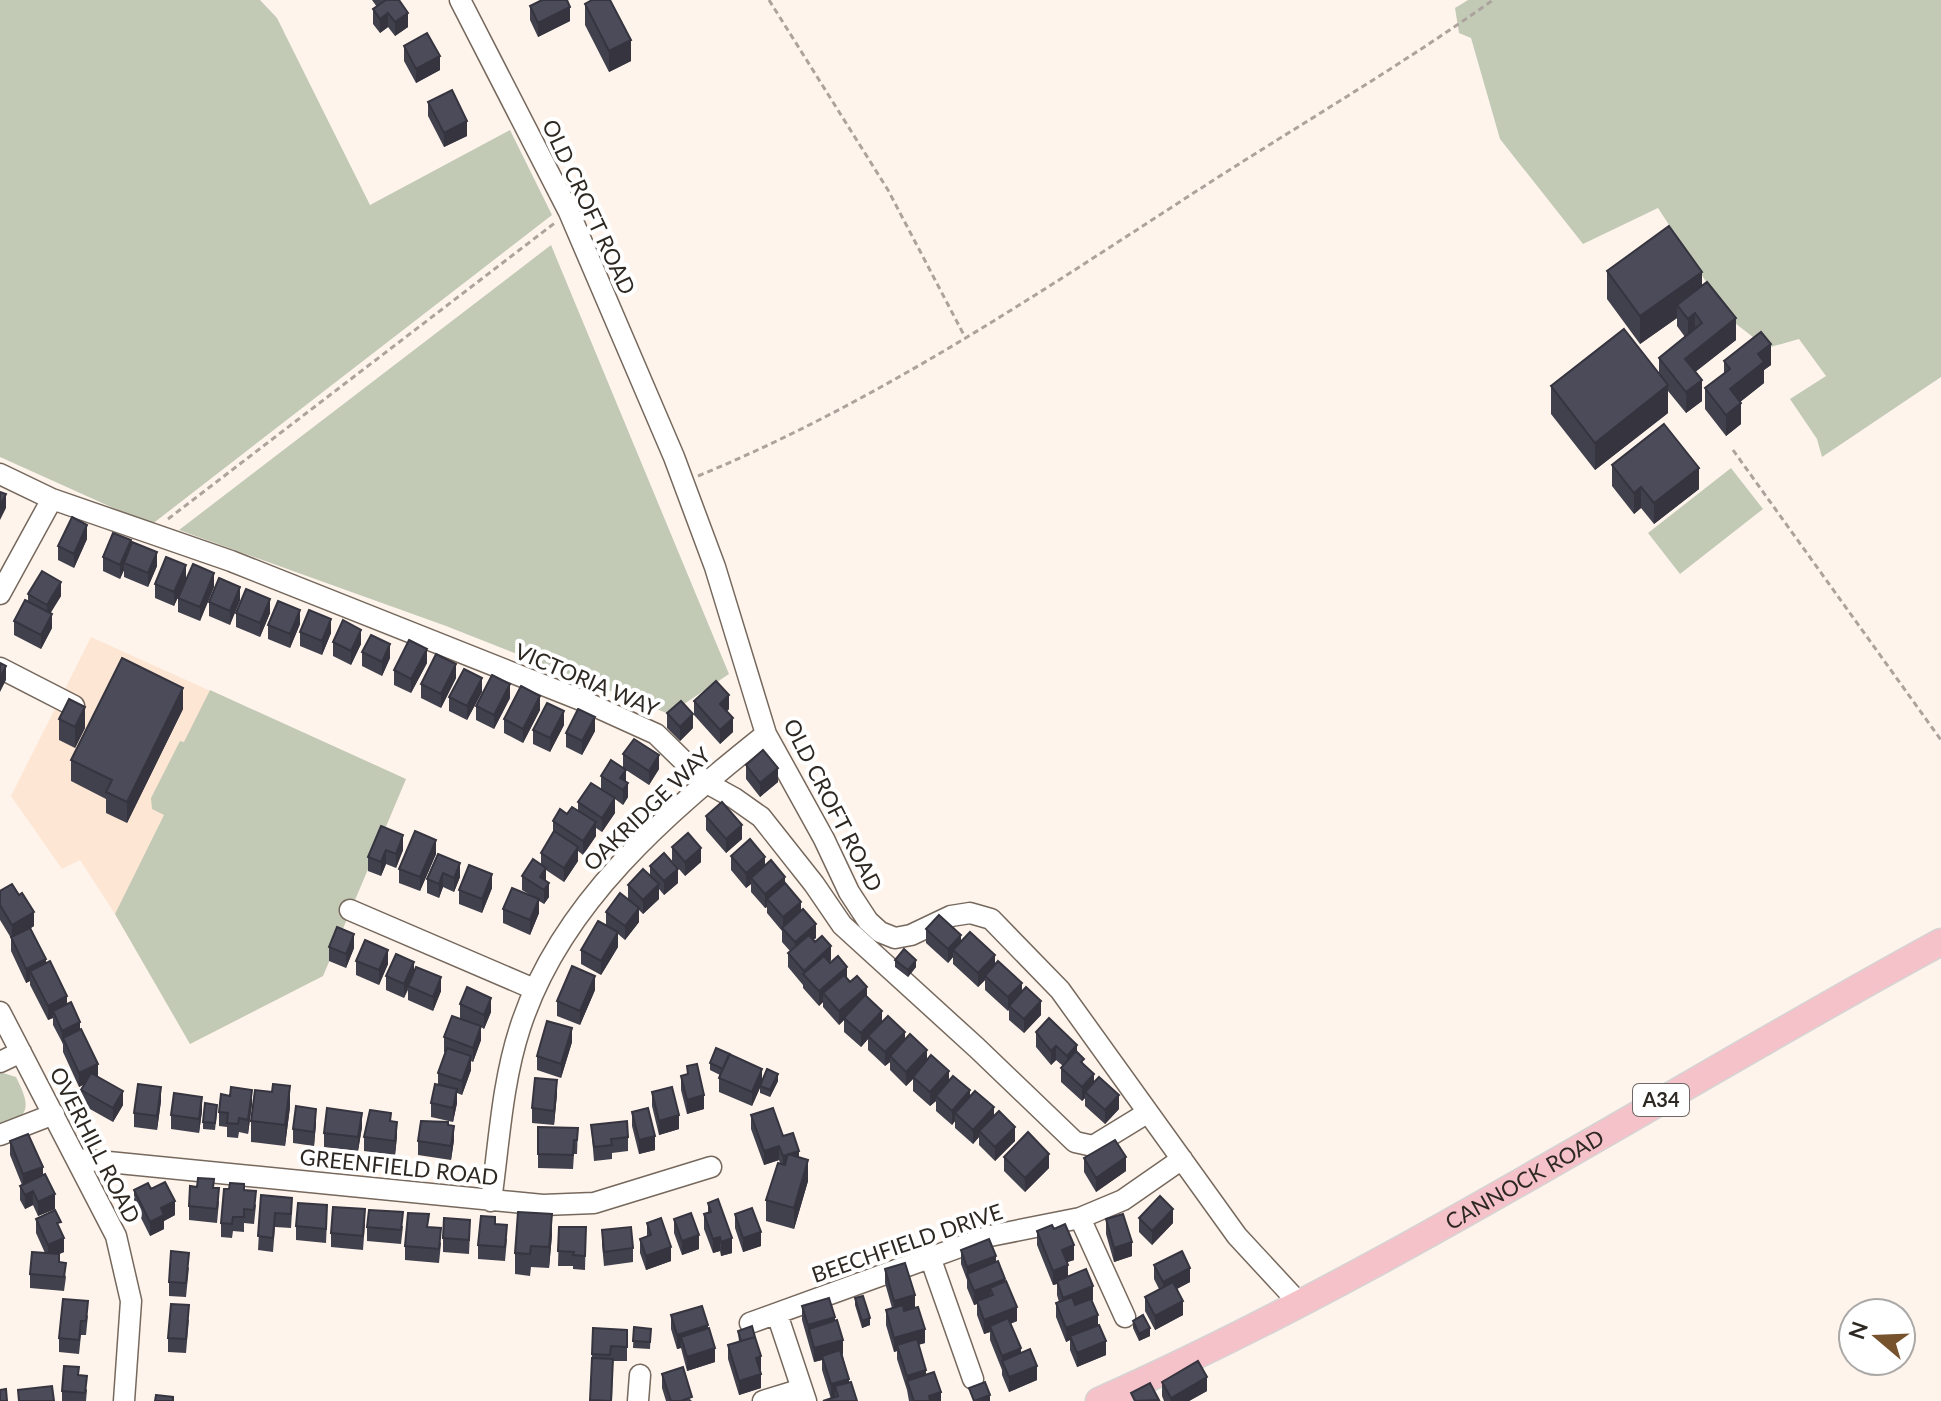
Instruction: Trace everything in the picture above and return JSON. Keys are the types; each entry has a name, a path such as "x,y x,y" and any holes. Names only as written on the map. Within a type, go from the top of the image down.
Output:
{"main road":[{"name":"CANNOCK ROAD","path":"1099,1401 1176,1367 1382,1260 1941,942"}],"street":[{"name":"OLD CROFT ROAD","path":"460,0 569,212 674,457 715,567 766,734 824,839 849,892 868,921 880,932 895,938 911,935 951,916 970,913 991,919 1060,990 1237,1236 1299,1303"},
{"name":"VICTORIA WAY","path":"0,474 52,499 231,561 581,700 656,734 705,782 761,817 842,925 1075,1142 1093,1146 1147,1113"},
{"path":"0,594 52,499"},
{"path":"0,668 74,706"},
{"name":"OAKRIDGE WAY","path":"491,1201 510,1065 534,989 595,892 705,782 766,734"},
{"path":"375,921 384,901"},
{"path":"350,910 534,989"},
{"name":"OVERHILL ROAD","path":"0,1012 116,1236 131,1301 124,1401"},
{"path":"0,1062 21,1052"},
{"path":"0,1135 54,1114"},
{"name":"GREENFIELD ROAD","path":"78,1159 543,1205 594,1203 711,1167"},
{"name":"BEECHFIELD DRIVE","path":"750,1323 990,1236 1080,1218 1123,1200 1182,1159"},
{"path":"1080,1218 1126,1303"},
{"path":"930,1257 954,1354 973,1379"},
{"path":"763,1401 804,1395 777,1314"},
{"path":"638,1401 640,1375"}],"path":[{"path":"769,0 888,190 966,339"},
{"path":"682,483 754,453 867,396 966,339 1493,0"},
{"path":"149,534 569,212"},
{"path":"1733,450 1941,740"}],"shaded area":[{"path":"91,637 406,779 323,976 190,1044 80,860 62,869 11,796"}],"green space":[{"path":"0,0 260,0 277,18 370,205 510,130 552,215 151,525 0,457"},
{"path":"1468,0 1941,0 1941,377 1822,457 1817,439 1790,399 1826,376 1799,339 1767,348 1731,320 1658,208 1583,244 1500,139 1471,38 1459,33 1455,8"},
{"path":"551,245 729,674 669,714 446,626 179,530"},
{"path":"1731,468 1763,509 1680,574 1648,533"},
{"path":"210,690 406,779 323,976 190,1044 115,914 164,815 152,809 151,798"},
{"path":"0,1072 16,1077 26,1102 18,1119 0,1128"}],"building":[{"path":"386,0 399,0 408,13 395,22 388,13 380,19 373,9"},
{"path":"542,0 567,0 570,7 538,23 530,6"},
{"path":"592,0 610,0 631,40 609,51 585,4"},
{"path":"427,33 440,56 416,69 404,46"},
{"path":"452,90 467,121 444,133 428,102"},
{"path":"1669,226 1702,272 1640,316 1607,271"},
{"path":"1707,282 1736,318 1685,359 1702,380 1686,392 1659,358 1702,323 1695,313 1688,319 1677,305"},
{"path":"1624,329 1668,385 1595,443 1551,386"},
{"path":"1761,332 1771,344 1758,354 1764,362 1730,389 1741,403 1726,415 1705,388 1730,369 1724,361"},
{"path":"1664,424 1699,468 1654,503 1641,487 1634,493 1612,465"},
{"path":"0,492 6,494 0,506"},
{"path":"72,517 87,525 74,554 58,546"},
{"path":"113,533 131,540 120,565 103,557"},
{"path":"132,542 157,552 148,573 124,563"},
{"path":"166,557 186,565 174,592 155,584"},
{"path":"193,564 214,573 200,607 178,598"},
{"path":"42,571 61,582 47,605 28,594"},
{"path":"219,578 240,587 230,611 209,602"},
{"path":"246,589 270,599 260,623 236,613"},
{"path":"25,600 52,614 41,635 14,621"},
{"path":"278,601 300,610 290,634 268,625"},
{"path":"309,610 331,619 322,641 300,632"},
{"path":"343,620 361,630 351,651 333,642"},
{"path":"371,635 390,644 382,662 362,652"},
{"path":"409,640 427,649 411,679 394,670"},
{"path":"436,654 456,664 441,694 421,684"},
{"path":"122,658 183,688 127,802 106,792 112,780 71,760"},
{"path":"0,663 6,666 0,678"},
{"path":"464,669 482,678 467,706 449,697"},
{"path":"492,675 510,684 494,715 476,706"},
{"path":"716,681 729,695 720,704 733,718 720,730 694,701"},
{"path":"521,686 540,696 523,729 504,719"},
{"path":"69,699 85,707 75,727 59,719"},
{"path":"681,701 693,714 680,727 667,713"},
{"path":"547,703 564,711 550,738 533,730"},
{"path":"578,709 595,717 582,741 566,733"},
{"path":"634,739 659,755 649,771 623,754"},
{"path":"763,750 778,768 760,783 746,765"},
{"path":"611,760 626,770 620,778 628,783 623,790 601,776"},
{"path":"591,783 615,798 602,818 578,802"},
{"path":"722,802 742,825 726,839 706,816"},
{"path":"572,807 596,822 583,841 553,821 560,809 567,814"},
{"path":"381,826 403,835 396,854 386,850 381,862 368,857"},
{"path":"415,831 436,840 420,877 399,869"},
{"path":"554,831 578,847 564,868 541,853"},
{"path":"688,833 701,848 685,862 672,847"},
{"path":"750,839 765,857 746,873 731,856"},
{"path":"664,853 678,869 664,881 650,866"},
{"path":"438,854 460,863 454,878 443,873 439,884 427,879"},
{"path":"533,859 546,868 540,877 549,883 544,890 522,876"},
{"path":"771,860 785,877 765,894 751,878"},
{"path":"469,865 492,874 482,899 459,890"},
{"path":"643,869 659,884 643,900 628,885"},
{"path":"785,883 801,902 783,917 767,899"},
{"path":"12,884 34,912 12,925 0,905 0,891"},
{"path":"512,888 539,899 530,920 503,909"},
{"path":"620,893 639,908 625,926 606,912"},
{"path":"803,909 816,924 795,942 782,928"},
{"path":"939,915 961,935 948,949 926,929"},
{"path":"598,921 618,932 601,961 581,950"},
{"path":"337,927 354,934 346,954 329,947"},
{"path":"30,928 46,959 26,969 11,937"},
{"path":"970,932 995,955 978,973 953,950"},
{"path":"809,935 815,942 822,936 831,946 804,971 788,953"},
{"path":"365,940 388,950 379,970 356,961"},
{"path":"904,949 916,960 908,970 895,960"},
{"path":"396,954 414,962 404,984 386,976"},
{"path":"824,956 830,963 838,956 847,967 819,991 803,974"},
{"path":"50,961 67,996 48,1006 30,971"},
{"path":"998,961 1022,983 1008,997 985,976"},
{"path":"572,966 595,976 580,1011 557,1001"},
{"path":"416,967 441,977 433,997 408,986"},
{"path":"844,975 850,982 857,976 867,987 839,1011 823,993"},
{"path":"467,987 491,998 484,1015 460,1004"},
{"path":"1026,987 1041,1001 1024,1019 1009,1006"},
{"path":"865,995 882,1011 861,1033 844,1018"},
{"path":"71,1002 80,1022 62,1031 53,1011"},
{"path":"452,1016 481,1026 473,1048 444,1037"},
{"path":"888,1016 905,1032 885,1052 868,1036"},
{"path":"1049,1018 1077,1045 1067,1056 1056,1046 1051,1051 1036,1032"},
{"path":"547,1021 572,1028 561,1064 537,1056"},
{"path":"81,1029 98,1064 79,1073 63,1038"},
{"path":"910,1034 927,1050 906,1072 890,1056"},
{"path":"447,1048 471,1056 462,1081 438,1073"},
{"path":"716,1048 730,1054 723,1069 710,1063"},
{"path":"1076,1051 1084,1059 1081,1062 1094,1074 1082,1087 1061,1068"},
{"path":"729,1054 762,1069 752,1092 719,1078"},
{"path":"931,1055 949,1071 930,1092 913,1077"},
{"path":"697,1064 704,1095 687,1100 681,1076 688,1074 687,1066"},
{"path":"767,1069 778,1074 770,1090 760,1086"},
{"path":"91,1073 123,1091 113,1108 81,1090"},
{"path":"953,1076 970,1090 952,1111 936,1096"},
{"path":"1099,1077 1119,1095 1105,1110 1085,1092"},
{"path":"535,1078 557,1080 554,1111 532,1108"},
{"path":"138,1084 161,1087 157,1116 134,1113"},
{"path":"273,1084 290,1086 285,1125 251,1121 255,1090 272,1092"},
{"path":"435,1084 457,1089 453,1108 431,1103"},
{"path":"231,1087 252,1090 248,1120 239,1118 238,1124 227,1123 228,1113 219,1112 221,1094 230,1096"},
{"path":"672,1087 679,1115 659,1121 652,1092"},
{"path":"975,1091 994,1107 973,1130 955,1113"},
{"path":"174,1093 202,1097 199,1119 171,1115"},
{"path":"205,1103 217,1105 215,1123 203,1122"},
{"path":"296,1106 316,1109 314,1132 293,1129"},
{"path":"327,1108 362,1113 358,1137 324,1133"},
{"path":"648,1108 655,1136 639,1140 632,1112"},
{"path":"773,1108 783,1136 793,1133 799,1151 783,1156 779,1146 764,1151 751,1115"},
{"path":"370,1110 391,1113 390,1121 397,1122 395,1141 364,1137"},
{"path":"999,1111 1015,1127 995,1147 979,1131"},
{"path":"421,1121 448,1122 448,1125 454,1126 451,1146 418,1141"},
{"path":"627,1121 628,1137 611,1139 612,1145 594,1147 591,1125"},
{"path":"538,1127 578,1128 573,1155 538,1154"},
{"path":"1028,1132 1049,1154 1025,1178 1004,1157"},
{"path":"28,1134 43,1167 23,1174 10,1141"},
{"path":"1115,1140 1126,1157 1096,1178 1084,1158"},
{"path":"788,1154 808,1160 794,1208 766,1200 778,1163 785,1165"},
{"path":"45,1174 55,1194 38,1202 33,1191 25,1195 20,1186"},
{"path":"198,1178 214,1179 213,1188 219,1188 217,1209 189,1206 190,1186 197,1187"},
{"path":"165,1182 175,1201 161,1208 164,1215 150,1222 134,1190 148,1183 151,1189"},
{"path":"230,1183 244,1184 244,1190 256,1191 254,1210 244,1209 244,1217 233,1217 232,1224 221,1223 224,1189 229,1189"},
{"path":"261,1195 292,1198 291,1214 275,1213 273,1238 258,1236"},
{"path":"1160,1196 1173,1209 1152,1231 1139,1218"},
{"path":"718,1199 732,1238 721,1242 720,1237 713,1239 704,1214 711,1212 708,1203"},
{"path":"298,1203 327,1205 326,1229 296,1226"},
{"path":"333,1207 365,1209 363,1236 331,1233"},
{"path":"752,1208 761,1232 743,1238 735,1214"},
{"path":"55,1210 64,1238 48,1245 36,1219"},
{"path":"369,1210 403,1212 401,1230 367,1227"},
{"path":"518,1212 552,1214 549,1247 531,1246 530,1254 515,1253"},
{"path":"408,1213 429,1214 427,1227 441,1228 439,1249 405,1246"},
{"path":"691,1213 699,1235 682,1241 674,1219"},
{"path":"1123,1214 1132,1242 1114,1248 1106,1219"},
{"path":"481,1216 495,1217 495,1224 507,1225 505,1247 478,1245"},
{"path":"444,1218 470,1220 469,1240 443,1238"},
{"path":"661,1218 671,1247 646,1256 640,1239 651,1235 647,1223"},
{"path":"1065,1224 1074,1245 1062,1250 1068,1265 1053,1271 1037,1231"},
{"path":"559,1227 586,1227 585,1256 558,1251"},
{"path":"631,1227 633,1248 604,1252 602,1230"},
{"path":"989,1239 996,1256 967,1267 961,1250"},
{"path":"171,1251 189,1253 186,1283 169,1282"},
{"path":"1182,1251 1190,1268 1163,1282 1154,1265"},
{"path":"32,1252 59,1254 59,1262 66,1263 64,1277 30,1274"},
{"path":"998,1261 1005,1279 974,1291 967,1274"},
{"path":"905,1263 915,1295 894,1301 885,1269"},
{"path":"1086,1269 1093,1286 1063,1298 1057,1281"},
{"path":"1006,1281 1017,1307 984,1320 977,1301 993,1295 990,1288"},
{"path":"1173,1282 1183,1301 1155,1316 1145,1297"},
{"path":"863,1296 870,1318 862,1321 855,1298"},
{"path":"1072,1297 1075,1305 1091,1299 1098,1315 1066,1328 1056,1303"},
{"path":"829,1298 835,1317 808,1325 802,1306"},
{"path":"63,1299 88,1301 86,1321 81,1321 79,1340 59,1338"},
{"path":"171,1304 189,1305 186,1339 168,1338"},
{"path":"903,1305 904,1311 918,1307 925,1329 894,1338 886,1310"},
{"path":"702,1306 708,1325 677,1335 671,1315"},
{"path":"1143,1315 1150,1328 1139,1334 1133,1321"},
{"path":"1008,1318 1021,1348 1002,1356 990,1326"},
{"path":"837,1320 843,1340 814,1348 809,1329"},
{"path":"1099,1325 1106,1341 1077,1353 1070,1336"},
{"path":"752,1326 755,1337 741,1341 738,1331"},
{"path":"634,1327 651,1329 650,1342 633,1341"},
{"path":"593,1328 627,1330 627,1347 611,1346 610,1355 592,1354"},
{"path":"709,1328 715,1348 687,1357 681,1337"},
{"path":"755,1337 761,1356 756,1358 761,1374 739,1381 728,1345"},
{"path":"917,1339 926,1370 907,1376 897,1345"},
{"path":"1030,1349 1037,1366 1009,1377 1002,1361"},
{"path":"840,1350 849,1379 831,1384 822,1356"},
{"path":"592,1358 613,1359 611,1401 590,1400"},
{"path":"1198,1361 1207,1377 1171,1398 1162,1382"},
{"path":"64,1366 79,1367 78,1375 87,1376 85,1393 62,1391"},
{"path":"683,1367 692,1397 671,1401 662,1374"},
{"path":"934,1372 941,1392 929,1396 930,1401 914,1401 907,1381"},
{"path":"851,1382 857,1401 823,1401 838,1396 835,1386"},
{"path":"985,1382 990,1395 974,1401 969,1388"},
{"path":"1150,1383 1159,1400 1135,1401 1131,1393"},
{"path":"52,1386 54,1401 19,1401 18,1390"},
{"path":"6,1389 7,1401 0,1401 0,1390"},
{"path":"156,1395 173,1397 173,1401 155,1401"}]}
